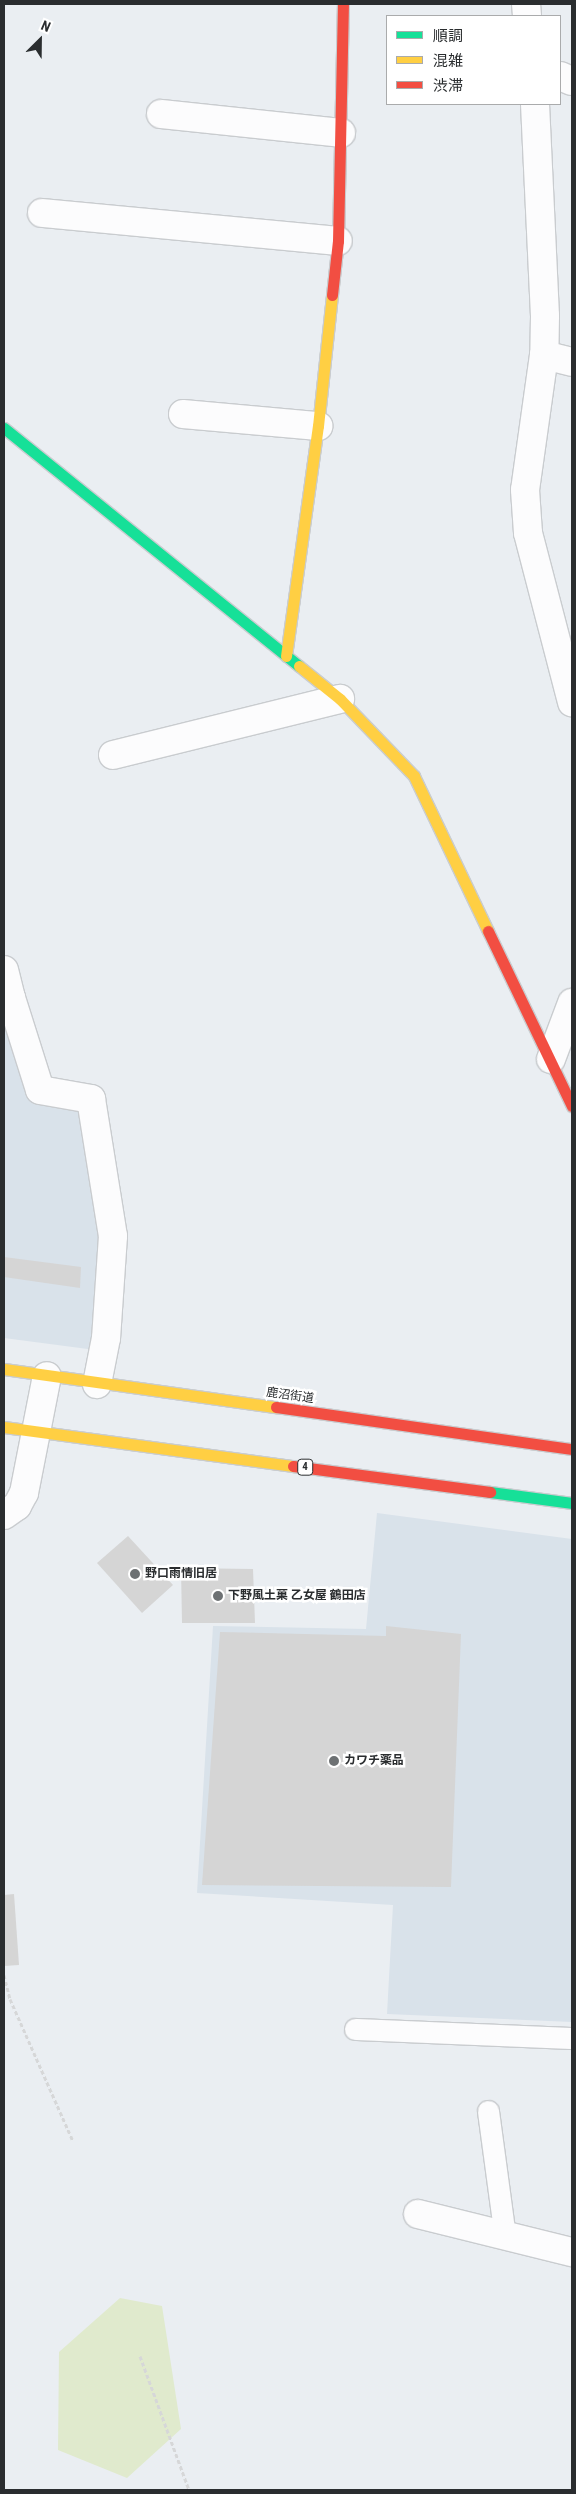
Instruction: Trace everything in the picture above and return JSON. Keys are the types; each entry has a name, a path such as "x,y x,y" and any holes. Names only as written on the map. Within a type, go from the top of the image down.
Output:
{"street":[{"path":"286,656 318,426 338,241 343,4"},
{"path":"534,105 545,316 544,355 525,490 528,533 572,702"},
{"path":"161,114 341,132"},
{"path":"42,213 338,241"},
{"path":"544,355 572,362"},
{"path":"183,414 318,426"},
{"path":"4,428 340,699 414,776 572,1106"},
{"path":"113,755 340,699"},
{"path":"4,970 8,997 40,1090 90,1099 113,1236 106,1338 97,1384"},
{"path":"551,1059 572,1003"},
{"name":"鹿沼街道","path":"4,1369 97,1384 572,1449"},
{"path":"4,1515 17,1506 24,1493 38,1432 47,1376"},
{"name":"4","path":"4,1427 572,1504"},
{"path":"418,2214 572,2252"}],"lane":[{"path":"355,2029 572,2038"},
{"path":"488,2112 505,2236"}],"path":[{"path":"4,1974 10,1999 74,2141"},
{"path":"140,2356 189,2490"}],"shaded area":[{"path":"4,997 40,1090 91,1099 113,1236 103,1351 4,1338"},
{"path":"377,1513 572,1539 572,2022 387,2014 393,1905 197,1893 213,1626 366,1629"}],"green space":[{"path":"120,2298 162,2306 181,2429 127,2478 58,2450 59,2352"}],"building":[{"path":"4,1257 81,1267 80,1288 4,1277"},
{"name":"野口雨情旧居","path":"128,1536 173,1585 142,1613 97,1563"},
{"name":"下野風土菓 乙女屋 鶴田店","path":"181,1568 253,1569 255,1623 182,1623"},
{"name":"カワチ薬品","path":"386,1626 461,1634 451,1887 202,1885 220,1632 386,1636"},
{"path":"14,1894 19,1965 4,1966 4,1895"}],"traffic: fast":[{"path":"4,428 299,666"},
{"path":"490,1492 572,1503"}],"traffic: slow":[{"path":"286,656 318,426 332,295"},
{"path":"299,666 340,699 414,776 488,931"},
{"path":"4,1369 276,1407"},
{"path":"4,1427 293,1466"}],"traffic: jam":[{"path":"332,295 338,241 343,4"},
{"path":"488,931 572,1106"},
{"path":"276,1407 572,1449"},
{"path":"293,1466 490,1492"}],"place":[{"name":"野口雨情旧居","path":"135,1574"},
{"name":"下野風土菓 乙女屋 鶴田店","path":"218,1596"},
{"name":"カワチ薬品","path":"334,1761"}]}
